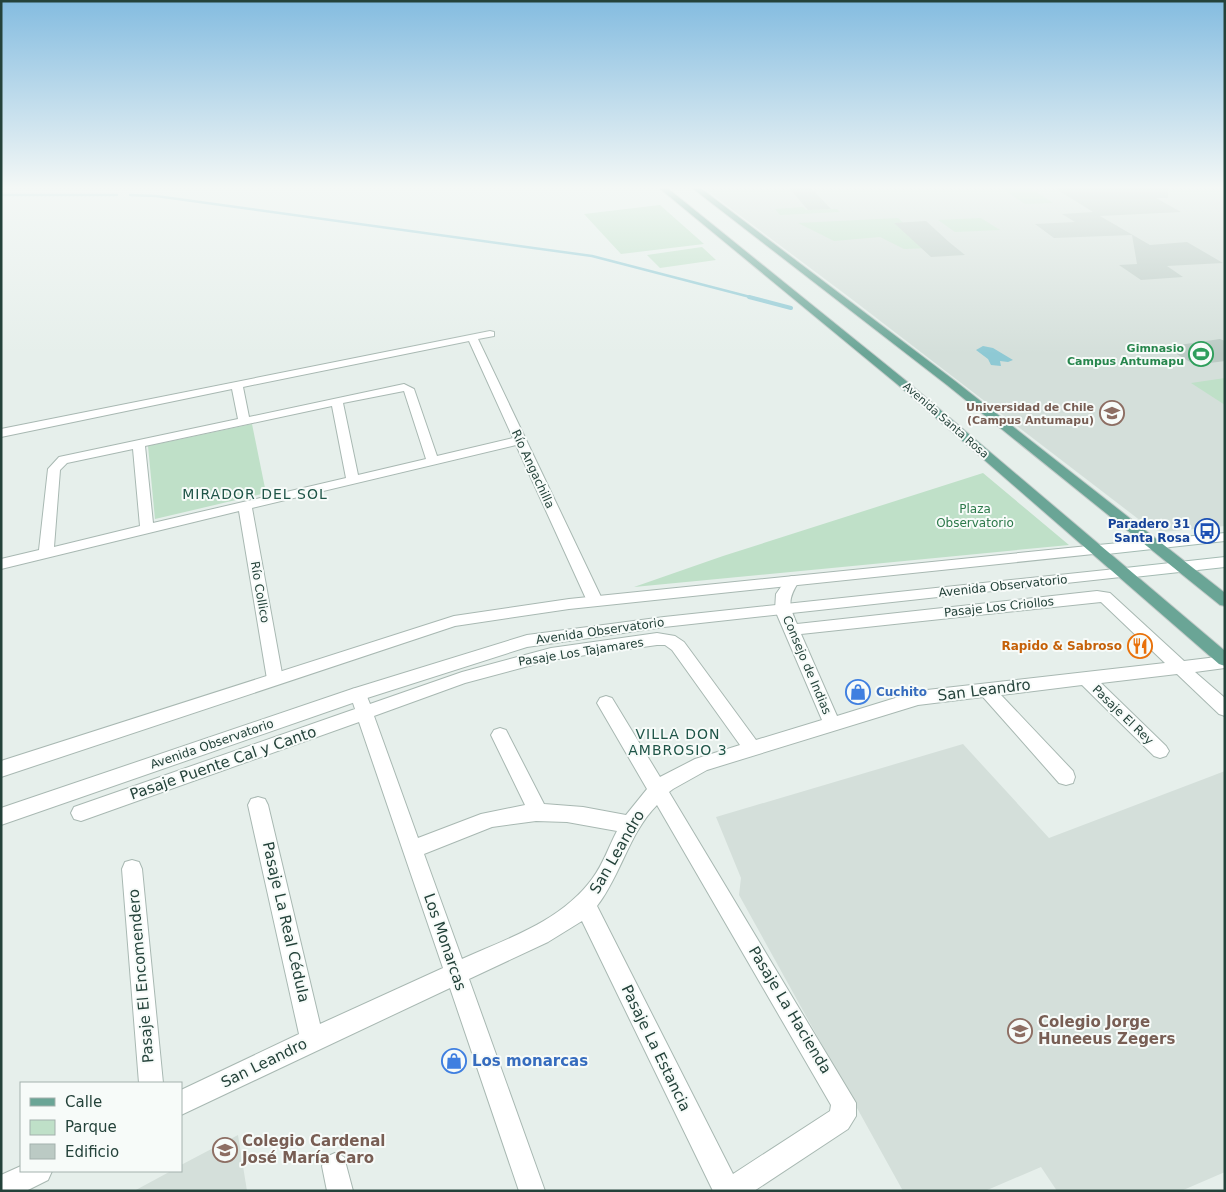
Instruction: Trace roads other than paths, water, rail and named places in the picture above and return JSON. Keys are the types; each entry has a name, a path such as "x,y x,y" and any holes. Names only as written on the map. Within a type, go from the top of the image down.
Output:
{"main road":[{"name":"Avenida Santa Rosa","path":"730,243 902,382 1225,661"},
{"path":"767,243 951,382 1225,600"}],"street":[{"path":"1,433 490,334"},
{"name":"Río Angachilla","path":"472,338 594,602"},
{"path":"237,385 244,421"},
{"path":"46,554 56,465 63,460 404,388 409,389 434,461"},
{"path":"337,401 353,480"},
{"path":"1,564 520,440"},
{"path":"139,444 147,529"},
{"name":"Río Collico","path":"245,506 275,679"},
{"path":"1,768 454,621 519,610 792,580 1225,537"},
{"path":"976,562 991,576 993,587"},
{"name":"Avenida Observatorio","path":"1,817 361,703 478,655 527,641 655,624 1225,562"},
{"name":"Consejo de Indias","path":"792,580 783,594 783,610 832,723"},
{"name":"Pasaje Los Criollos","path":"791,630 1097,596 1105,597 1225,709"},
{"name":"Pasaje Los Tajamares","path":"361,703 552,654 657,639 670,640 678,646 751,747"},
{"name":"San Leandro","path":"182,1102 456,973 540,936 572,916 585,904 609,871 630,825 657,791 691,768 751,747 918,698 1225,661"},
{"name":"Pasaje El Rey","path":"1085,678 1160,751"},
{"path":"986,689 1066,777"},
{"name":"Pasaje Puente Cal y Canto","path":"82,813 361,703"},
{"name":"Los Monarcas","path":"361,703 532,1191"},
{"name":"Pasaje La Hacienda","path":"606,703 844,1103 843,1116 839,1120 728,1191"},
{"path":"500,735 538,812"},
{"name":"Pasaje La Real Cédula","path":"258,805 312,1040"},
{"path":"413,849 502,816 538,812 568,813 630,825"},
{"name":"Pasaje El Encomendero","path":"132,869 150,1082"},
{"name":"Pasaje La Estancia","path":"585,904 728,1191"},
{"path":"335,1166 340,1191"},
{"path":"1,1189 38,1172"}],"water":[{"path":"983,346 993,348 1013,360 1008,362 1000,361 1001,366 991,365 988,359 976,350"}],"waterway":[{"path":"495,243 592,256 754,298"},
{"path":"749,297 791,308"}],"place":[{"name":"Gimnasio Campus Antumapu","path":"1201,354"},
{"name":"Universidad de Chile (Campus Antumapu)","path":"1112,413"},
{"name":"Paradero 31 Santa Rosa","path":"1207,531"},
{"name":"Rapido & Sabroso","path":"1140,646"},
{"name":"Cuchito","path":"858,692"},
{"name":"Colegio Jorge Huneeus Zegers","path":"1020,1031"},
{"name":"Los monarcas","path":"454,1061"},
{"name":"Colegio Cardenal José María Caro","path":"225,1150"}],"district":[{"name":"MIRADOR DEL SOL","path":"255,494"},
{"name":"VILLA DON AMBROSIO 3","path":"678,742"}],"park label":[{"name":"Plaza Observatorio","path":"975,516"}]}
